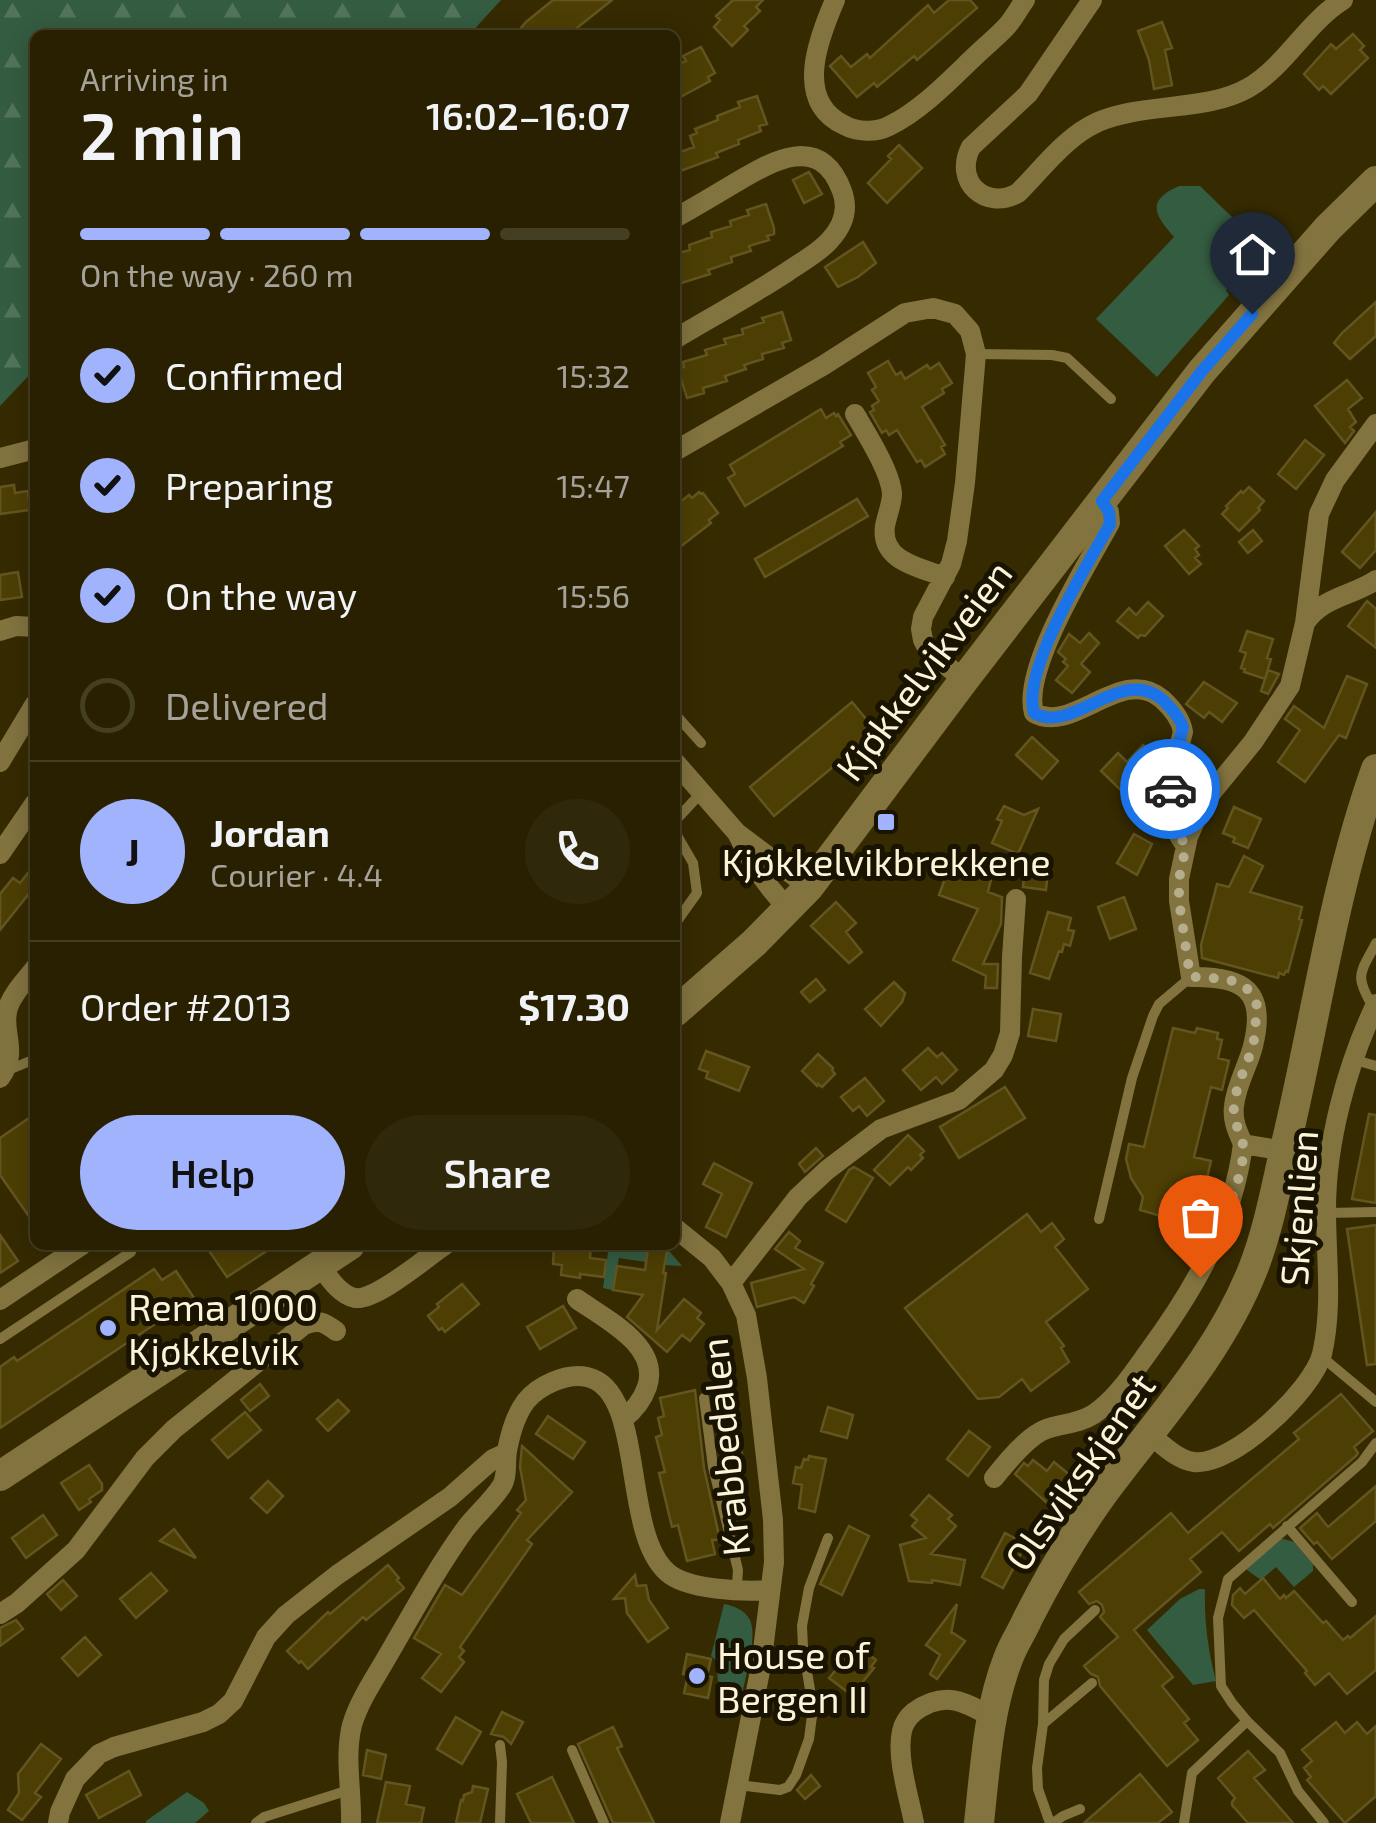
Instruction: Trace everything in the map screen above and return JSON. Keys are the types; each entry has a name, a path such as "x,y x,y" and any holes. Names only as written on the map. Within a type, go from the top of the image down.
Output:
{"main road":[{"name":"Kjøkkelvikveien","path":"680,1008 799,898 1202,371 1328,228 1376,181"},
{"name":"Olsvikskjenet","path":"979,1823 993,1718 1008,1660 1071,1539 1194,1376 1252,1270 1270,1217 1352,838 1376,768"},
{"path":"0,1476 343,1250"}],"street":[{"path":"835,0 814,55 816,92 826,111 840,124 858,130 886,128 906,116 1008,25 1025,0"},
{"path":"1092,0 1028,94 967,153 964,166 968,182 981,194 994,200 1018,194 1067,143 1096,123 1130,112 1226,98 1246,89 1266,76 1325,13 1343,0"},
{"path":"680,215 772,161 797,156 810,158 837,179 846,212 829,242 772,282 680,336"},
{"path":"680,447 824,365 905,313 933,308 954,314 970,331 976,354 957,541 945,577 923,617 923,640 929,651 964,680"},
{"path":"855,414 890,485 885,541 890,552 898,559 945,577"},
{"path":"994,1478 1042,1430 1071,1425 1092,1416 1114,1398 1183,1305 1200,1277 1224,1220 1240,1169 1243,1144 1234,1123 1234,1106 1254,1044 1258,1005 1236,982 1216,976 1190,978 1179,879 1200,810 1290,686 1305,623 1319,514 1334,480 1376,424"},
{"path":"0,458 30,450"},
{"name":"Kjøkkelvikveien","path":"1102,501 1110,524 1061,612 1030,701 1034,713 1044,719 1127,690 1147,690 1168,704 1183,727 1170,778 1170,800 1175,829 1186,846"},
{"path":"1305,623 1324,604 1376,580"},
{"path":"0,631 30,627"},
{"path":"0,762 30,712"},
{"path":"680,768 799,898"},
{"path":"0,854 30,811"},
{"name":"Krabbedalen","path":"732,1282 798,1197 827,1170 881,1130 958,1100 994,1070 1010,1033 1016,899"},
{"path":"2,1075 11,1049 8,1004 30,975"},
{"name":"Skjenlien","path":"1149,1434 1181,1459 1205,1462 1264,1428 1307,1384 1322,1356 1328,1295 1326,1213 1334,1140 1342,1095 1375,1006"},
{"path":"1243,1144 1284,1151"},
{"name":"Krabbedalen","path":"680,1232 712,1258 732,1282 746,1316 758,1378 773,1520 774,1562 761,1666 730,1823"},
{"path":"0,1300 75,1250"},
{"path":"320,1266 338,1289 358,1298 373,1295 438,1250"},
{"path":"578,1299 634,1340 648,1360 650,1378 643,1399 624,1419"},
{"path":"0,1614 76,1550 145,1458 174,1429 304,1325 324,1322 336,1331"},
{"path":"351,1823 352,1725 454,1545 503,1485 514,1424 534,1394 563,1378 585,1376 604,1384 624,1419 643,1524 650,1547 666,1571 682,1581 751,1592 770,1590"},
{"path":"58,1823 75,1779 99,1754 219,1714 233,1701 266,1637 286,1615 506,1453"},
{"path":"914,1823 901,1749 906,1718 926,1704 953,1700 993,1718"}],"lane":[{"path":"976,354 1067,358 1111,399"},
{"path":"680,719 702,743"},
{"path":"680,816 701,793"},
{"path":"680,841 693,863 697,893 680,917"},
{"name":"Skjenlien","path":"1375,1006 1361,987 1360,974 1376,942"},
{"path":"1099,1218 1132,1078 1153,1016 1160,1004 1190,978"},
{"path":"1355,1060 1376,1066"},
{"path":"2,1075 30,1061"},
{"path":"1326,1213 1376,1212"},
{"path":"0,1340 129,1250"},
{"path":"1322,1356 1376,1402"},
{"path":"704,1398 714,1467 738,1570 734,1589"},
{"path":"1324,1823 1298,1791 1280,1752 1232,1704 1221,1686 1218,1618 1224,1587 1236,1570 1362,1462 1376,1443"},
{"path":"1286,1526 1352,1602"},
{"path":"738,1785 780,1790 788,1787 803,1757 813,1708 802,1626 809,1588 828,1538"},
{"path":"1080,1810 1051,1823 1038,1790 1037,1768 1044,1680 1049,1664 1064,1640 1095,1610"},
{"path":"1043,1724 1092,1683"},
{"path":"1184,1823 1192,1773 1247,1720"},
{"path":"500,1745 500,1823"},
{"path":"572,1750 604,1823"},
{"path":"256,1823 349,1790"}],"green space":[{"path":"0,0 501,0 474,30 30,30 30,374 0,406"},
{"path":"1179,186 1200,186 1264,248 1226,290 1229,295 1157,377 1096,319 1174,237 1158,215 1157,203"},
{"path":"608,1250 648,1250 646,1262 619,1258 612,1290 603,1288"},
{"path":"665,1250 668,1250 682,1266 664,1265"},
{"path":"1280,1538 1294,1542 1313,1564 1313,1571 1294,1587 1276,1567 1261,1580 1247,1570"},
{"path":"1205,1589 1207,1635 1216,1681 1193,1685 1147,1630 1180,1599"},
{"path":"724,1604 745,1614 752,1628 741,1700 732,1700 727,1686 718,1681 716,1660 711,1656"},
{"path":"187,1792 209,1811 195,1823 146,1823 146,1821"}],"building":[{"path":"553,0 612,0 574,30 519,30"},
{"path":"733,0 763,0 756,7 760,11 744,26 748,30 732,46 714,27 720,20 716,16"},
{"path":"949,0 970,0 977,8 917,60 914,56 877,87 874,83 857,97 830,66 841,56 851,67 867,54 870,58 928,5 934,13"},
{"path":"1162,22 1172,48 1165,50 1172,85 1154,89 1138,31"},
{"path":"1353,34 1368,58 1331,94 1323,86 1319,90 1304,74 1331,44 1336,49"},
{"path":"701,47 715,73 708,77 710,81 680,97 680,64 686,61 683,56"},
{"path":"757,96 767,124 759,126 761,131 738,140 739,144 716,153 718,157 680,171 680,152 694,147 690,136 697,133 695,129 740,107 738,102"},
{"path":"899,145 922,168 887,203 868,183"},
{"path":"809,172 822,194 804,203 793,180"},
{"path":"766,204 774,228 774,234 767,236 769,240 749,246 751,251 731,257 732,262 708,270 710,274 680,283 680,253 712,237 711,232 731,226 730,221 749,215 747,210"},
{"path":"863,242 876,263 838,287 825,267"},
{"path":"1376,302 1376,336 1350,359 1334,343"},
{"path":"782,312 791,340 782,343 784,348 762,354 763,359 725,376 727,381 687,398 680,375 683,362 707,355 705,350 726,344 724,339 743,334 742,329 764,322 762,318"},
{"path":"888,361 896,375 901,372 905,379 927,365 930,369 939,363 952,383 922,407 945,445 941,447 945,454 925,467 921,460 917,462 897,430 889,435 886,430 882,433 870,412 879,401 868,373"},
{"path":"1347,380 1362,398 1348,409 1356,422 1345,443 1315,406"},
{"path":"821,409 826,418 838,414 851,435 840,442 843,446 745,506 728,478 735,474 730,465"},
{"path":"1305,440 1324,455 1296,489 1278,474"},
{"path":"14,485 15,493 28,491 30,510 0,514 0,487"},
{"path":"1249,487 1264,501 1239,531 1222,514"},
{"path":"703,493 718,513 680,547 680,502 689,495 692,498"},
{"path":"857,499 868,516 765,577 755,559"},
{"path":"1376,512 1376,550 1360,568 1342,552"},
{"path":"1184,530 1199,546 1195,558 1201,564 1189,574 1165,546"},
{"path":"1253,530 1262,541 1248,553 1239,542"},
{"path":"18,572 22,597 0,600 0,575"},
{"path":"1367,601 1376,609 1376,648 1348,626"},
{"path":"1148,602 1163,616 1145,636 1138,638 1117,621 1129,608 1136,615"},
{"path":"1247,631 1273,639 1265,679 1241,668 1246,653 1240,651"},
{"path":"1089,633 1099,643 1081,664 1090,672 1072,693 1056,680 1068,666 1058,652 1069,634 1080,643"},
{"path":"1268,670 1279,674 1268,694 1261,691"},
{"path":"1347,676 1367,684 1346,738 1339,735 1305,782 1278,762 1300,730 1285,719 1294,706 1324,728"},
{"path":"1204,682 1237,703 1222,722 1209,712 1204,718 1186,704"},
{"path":"852,702 876,731 774,816 750,787"},
{"path":"1032,737 1058,761 1042,779 1016,755"},
{"path":"1143,745 1156,757 1140,778 1147,785 1135,797 1130,792 1127,796 1101,771 1118,753 1127,762"},
{"path":"1004,806 1024,815 1038,809 1018,854 992,843"},
{"path":"1234,807 1261,819 1248,848 1223,833"},
{"path":"1134,834 1152,844 1137,875 1117,863"},
{"path":"1244,856 1263,866 1250,892 1302,907 1288,972 1279,973 1278,978 1202,958 1201,945 1217,884 1229,887"},
{"path":"966,869 991,879 988,892 1002,897 1001,924 983,964 998,964 997,988 985,988 986,976 953,960 978,909 939,895 948,870 964,875"},
{"path":"1025,869 1048,871 1046,890 1023,887"},
{"path":"30,870 30,892 0,930 0,894 13,878 20,883"},
{"path":"1124,897 1136,929 1110,939 1098,907"},
{"path":"836,902 856,923 846,932 862,952 849,963 811,926"},
{"path":"1048,912 1071,918 1068,930 1074,931 1070,946 1064,944 1062,952 1059,951 1049,979 1030,973"},
{"path":"816,979 825,990 810,1002 801,992"},
{"path":"894,982 905,993 881,1026 865,1009"},
{"path":"1033,1009 1061,1014 1056,1041 1028,1036"},
{"path":"1173,1028 1218,1033 1217,1039 1222,1040 1218,1058 1229,1061 1222,1090 1211,1087 1194,1157 1211,1161 1207,1178 1212,1179 1208,1196 1203,1195 1195,1226 1140,1210 1143,1197 1131,1178 1126,1159 1129,1144 1144,1147"},
{"path":"928,1048 937,1057 942,1053 957,1070 942,1084 936,1077 921,1090 903,1070"},
{"path":"706,1051 749,1067 739,1091 706,1078 708,1072 699,1069"},
{"path":"818,1054 835,1074 822,1087 802,1071"},
{"path":"865,1078 884,1101 867,1116 859,1106 853,1111 841,1097"},
{"path":"1005,1087 1025,1118 959,1158 940,1127"},
{"path":"1369,1114 1376,1115 1376,1203 1352,1199"},
{"path":"30,1120 30,1218 0,1175 0,1138"},
{"path":"908,1135 924,1151 920,1155 923,1158 890,1185 874,1170"},
{"path":"816,1148 823,1156 805,1172 799,1164"},
{"path":"714,1163 752,1183 726,1237 706,1227 722,1194 703,1184"},
{"path":"854,1167 873,1178 846,1222 826,1210"},
{"path":"1027,1214 1041,1232 1052,1223 1064,1239 1055,1247 1088,1289 1046,1322 1064,1346 1061,1348 1069,1362 1031,1391 1022,1379 999,1397 978,1399 905,1308"},
{"path":"1376,1225 1376,1364 1367,1365 1347,1229"},
{"path":"789,1232 800,1241 795,1248 823,1263 811,1284 814,1286 804,1303 794,1297 757,1307 751,1283 804,1269 775,1249"},
{"path":"0,1235 18,1261 0,1273"},
{"path":"208,1250 268,1250 227,1277"},
{"path":"554,1250 591,1250 590,1258 606,1260 604,1277 561,1275 562,1265 553,1264"},
{"path":"648,1250 667,1251 657,1330 684,1299 701,1313 697,1318 704,1324 690,1341 682,1335 667,1352 627,1317 643,1295 613,1290 617,1266 645,1270"},
{"name":"Rema 1000 Kjøkkelvik","path":"154,1269 162,1280 176,1271 194,1298 0,1428 0,1367 14,1357 17,1361"},
{"path":"462,1284 479,1304 445,1332 439,1330 428,1316"},
{"path":"563,1306 576,1328 540,1349 527,1327"},
{"path":"260,1384 269,1396 250,1411 241,1400"},
{"path":"695,1390 704,1468 720,1540 712,1540 715,1554 687,1561 678,1525 672,1527 659,1473 665,1472 656,1437 662,1435 658,1418 664,1416 660,1398"},
{"path":"1341,1394 1373,1431 1354,1447 1356,1456 1273,1528 1270,1524 1239,1551 1222,1532 1190,1559 1201,1572 1134,1630 1173,1677 1162,1686 1189,1719 1184,1723 1198,1740 1167,1766 1100,1686 1098,1677 1084,1666 1118,1637 1100,1617 1104,1612 1102,1605 1097,1601 1089,1604 1079,1592 1171,1513 1188,1533 1299,1439 1294,1433"},
{"path":"338,1400 349,1411 328,1431 317,1419"},
{"path":"828,1407 853,1415 847,1438 821,1431"},
{"path":"245,1412 261,1430 228,1458 212,1440"},
{"path":"548,1416 585,1442 573,1459 536,1434"},
{"path":"736,1417 746,1485 728,1490 716,1422"},
{"path":"969,1431 990,1447 968,1476 947,1459"},
{"path":"522,1446 572,1492 527,1540 532,1544 460,1647 464,1651 459,1657 464,1662 441,1692 422,1678 441,1654 414,1638 445,1585 462,1595 521,1513 517,1510 526,1500 520,1467"},
{"path":"809,1456 826,1459 815,1512 799,1508 802,1485 793,1483 796,1467 801,1468"},
{"path":"1033,1460 1047,1471 1054,1462 1071,1476 1048,1504 1015,1474 1024,1463 1028,1466"},
{"path":"89,1465 102,1490 79,1510 61,1483"},
{"path":"268,1481 283,1496 267,1513 251,1498"},
{"path":"1376,1486 1376,1521 1332,1559 1300,1528 1317,1513 1328,1527"},
{"path":"929,1495 952,1515 948,1519 956,1526 931,1554 965,1560 960,1585 909,1581 900,1545 926,1538 912,1526 917,1520 911,1515"},
{"path":"43,1515 57,1535 26,1558 12,1538"},
{"path":"849,1526 869,1536 842,1595 820,1584"},
{"path":"174,1529 196,1558 160,1541"},
{"path":"1005,1533 1026,1544 1003,1588 982,1577"},
{"path":"388,1565 404,1588 366,1620 363,1617 308,1669 287,1651 328,1612"},
{"path":"151,1573 167,1591 136,1618 120,1599"},
{"path":"635,1575 637,1586 646,1585 649,1600 668,1628 648,1642 627,1613 625,1598 614,1599"},
{"path":"1263,1578 1280,1599 1294,1591 1343,1640 1376,1616 1376,1670 1347,1694 1329,1673 1315,1685 1254,1610 1244,1618 1232,1605 1233,1595 1240,1588 1245,1594"},
{"path":"63,1580 77,1596 61,1610 47,1594"},
{"path":"957,1604 951,1634 965,1641 937,1679 930,1674 940,1655 926,1645"},
{"path":"16,1620 23,1629 0,1646 0,1628"},
{"path":"85,1637 101,1655 78,1676 62,1658"},
{"path":"857,1645 876,1660 861,1684 867,1689 858,1700 829,1678"},
{"name":"House of Bergen II","path":"687,1654 711,1659 708,1698 684,1693"},
{"path":"502,1712 523,1722 511,1744 504,1737 491,1734"},
{"path":"456,1717 481,1732 462,1764 437,1749"},
{"path":"1336,1722 1345,1733 1357,1722 1367,1734 1376,1726 1376,1796 1345,1823 1307,1780 1311,1777 1304,1768 1312,1761 1302,1750"},
{"path":"613,1727 622,1746 617,1748 654,1823 613,1823 578,1744"},
{"path":"41,1744 61,1759 35,1793 41,1797 22,1820 8,1810 19,1793 18,1774"},
{"path":"367,1750 386,1755 381,1779 363,1775"},
{"path":"1248,1751 1265,1770 1254,1778 1293,1823 1248,1823 1232,1805 1235,1798 1218,1778"},
{"path":"129,1771 141,1795 99,1818 86,1795"},
{"path":"1140,1774 1172,1812 1158,1823 1084,1823"},
{"path":"811,1775 820,1786 805,1799 797,1790"},
{"path":"552,1777 574,1823 531,1823 517,1794"},
{"path":"386,1782 410,1786 406,1804 424,1808 421,1823 377,1823"},
{"path":"473,1786 488,1789 480,1823 456,1823 461,1800 472,1792"}],"way so far":[{"path":"1170,789 1175,829 1186,846 1179,901 1190,978 1216,976 1236,982 1258,1005 1254,1044 1234,1106 1234,1123 1243,1144 1240,1169 1200,1277"}],"place":[{"name":"Kjøkkelvikbrekkene","path":"886,822"},
{"name":"Rema 1000 Kjøkkelvik","path":"108,1328"},
{"name":"House of Bergen II","path":"697,1676"}],"route":[{"path":"1170,789 1183,727 1156,694 1127,690 1044,719 1034,713 1030,701 1061,612 1110,524 1102,501 1202,371 1252,314"}]}
